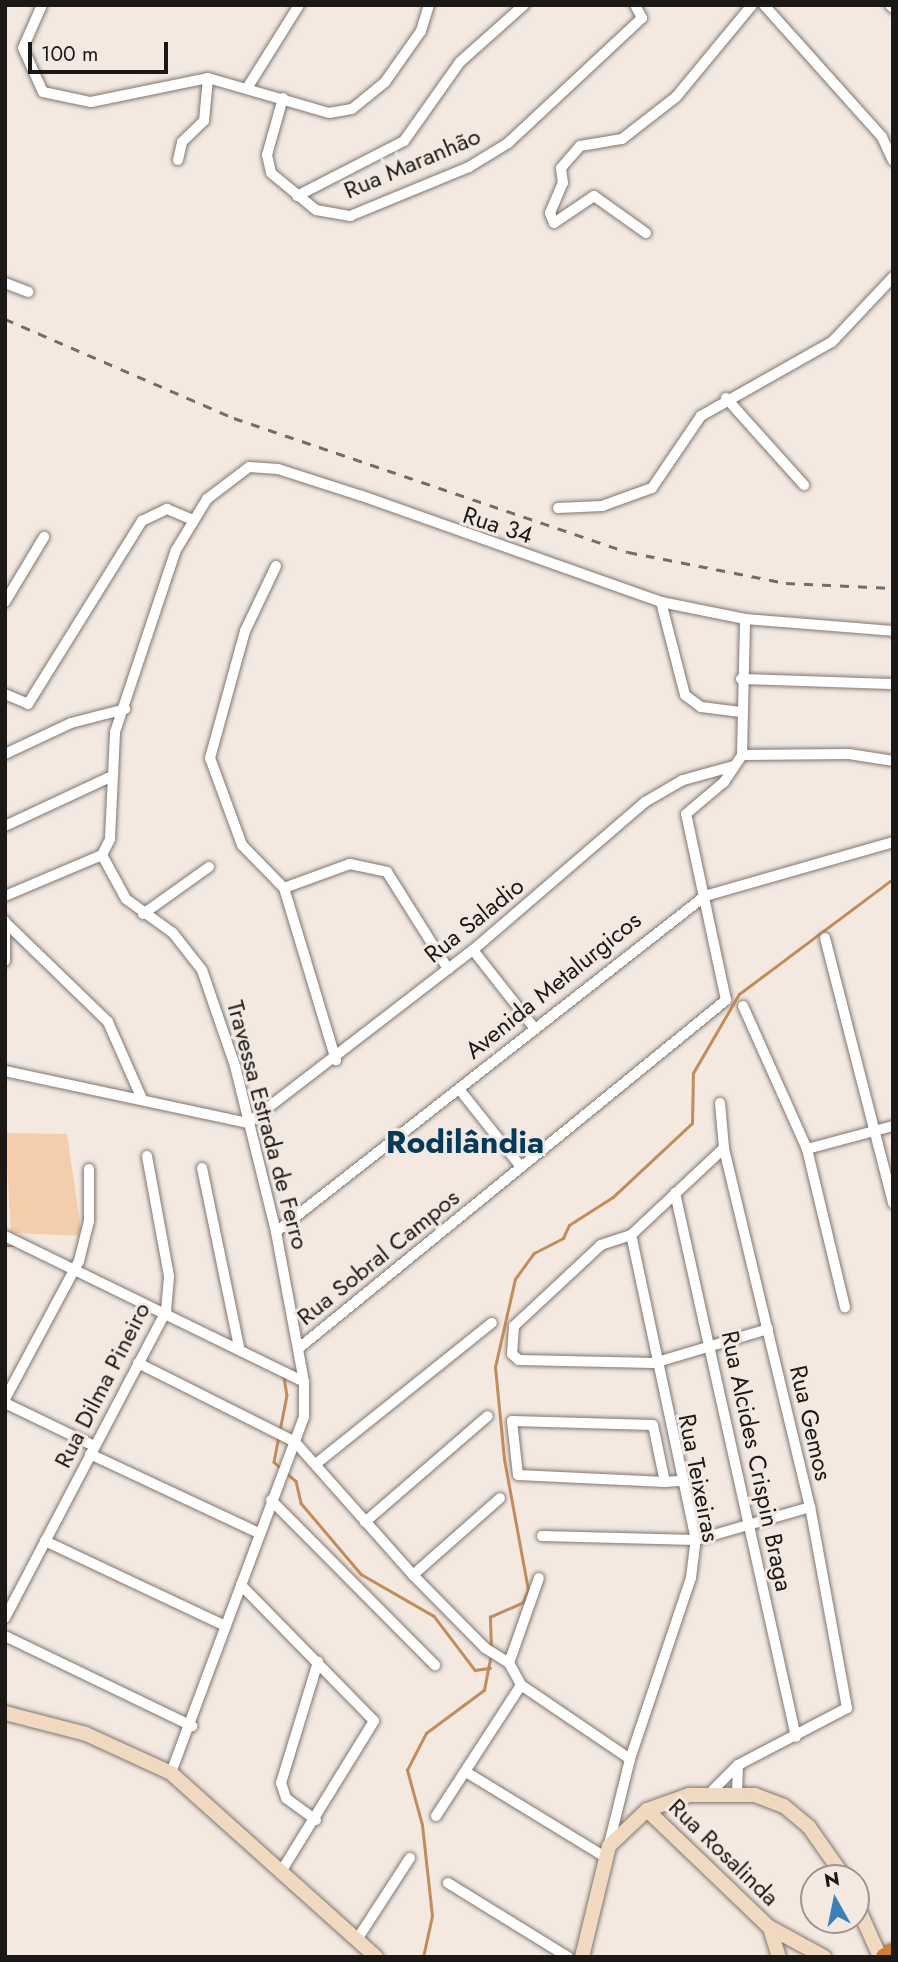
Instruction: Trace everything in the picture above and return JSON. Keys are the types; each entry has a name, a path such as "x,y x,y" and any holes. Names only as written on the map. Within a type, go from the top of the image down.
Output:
{"highway":[{"path":"882,1957 893,1953"}],"main road":[{"path":"5,1713 86,1734 171,1773 376,1957"},
{"path":"582,1957 607,1851 647,1810 713,1790 737,1793 784,1806 809,1827 835,1864"},
{"name":"Rua Rosalinda","path":"647,1810 769,1927 824,1957"},
{"name":"Rua Rosalinda","path":"769,1927 779,1957"},
{"path":"870,1933 882,1957"}],"street":[{"path":"42,5 23,48 43,92 91,102 182,79 208,78 249,85 329,113 363,103 398,66 429,5"},
{"path":"249,85 299,5"},
{"path":"297,196 404,141 460,62 524,5"},
{"path":"646,233 594,196 554,223 550,213 563,183 561,168 580,146 622,139 676,97 751,5"},
{"path":"764,5 882,137 893,160"},
{"name":"Rua Maranhão","path":"283,98 268,164 297,196 316,209 350,216 469,167 545,115 642,18 637,8"},
{"path":"178,160 182,142 204,121 208,78"},
{"path":"558,508 602,506 652,488 696,422 726,398 832,342 893,277"},
{"path":"5,282 28,292"},
{"path":"726,398 804,485"},
{"name":"Rua 34","path":"191,519 238,471 265,466 662,602 746,619"},
{"path":"5,694 27,705 131,532 154,512 167,509 191,519 115,732 110,839 102,855 5,896"},
{"path":"5,602 44,537"},
{"path":"276,566 245,631 210,758 242,845 284,888 336,1060"},
{"path":"662,602 685,695 701,707 741,712"},
{"path":"705,896 686,814 742,755 741,679 746,619 893,631"},
{"path":"741,679 893,684"},
{"path":"5,754 71,723 125,709"},
{"path":"742,755 849,754 893,761"},
{"name":"Rua Saladio","path":"248,1122 336,1060 473,950 645,802 684,780 734,766"},
{"path":"5,826 112,776"},
{"name":"Avenida Metalurgicos","path":"276,1231 705,896 893,842"},
{"name":"Travessa Estrada de Ferro","path":"102,855 143,914 173,933 202,970 248,1122 276,1231 304,1382 286,1462 192,1726 171,1773"},
{"path":"284,888 350,864 387,872 448,969"},
{"path":"143,914 209,867"},
{"name":"Rua Sobral Campos","path":"299,1348 726,1000 705,896"},
{"path":"6,922 108,1022 142,1099"},
{"path":"5,961 6,922"},
{"path":"825,938 893,1203"},
{"path":"473,950 535,1029"},
{"path":"743,1006 807,1149 845,1307"},
{"path":"5,1071 248,1122"},
{"path":"459,1089 521,1167"},
{"name":"Rua Gemos","path":"720,1103 724,1148 810,1507 846,1711 796,1737"},
{"path":"807,1149 893,1126"},
{"path":"724,1148 631,1235 601,1245 514,1326 512,1354 519,1360 654,1363 768,1329"},
{"name":"Rua Dilma Pineiro","path":"5,1618 164,1314 169,1276 147,1156"},
{"path":"202,1168 239,1348"},
{"path":"89,1169 89,1221 75,1271 5,1401 92,1450 259,1533"},
{"name":"Rua Alcides Crispin Braga","path":"675,1193 711,1344 796,1737"},
{"name":"Rua Teixeiras","path":"607,1851 630,1759 691,1578 696,1540 679,1481 631,1235"},
{"path":"5,1236 304,1382"},
{"path":"317,1463 492,1323"},
{"path":"138,1363 293,1440 317,1463 413,1575 485,1648 509,1663 522,1685 630,1759"},
{"path":"365,1522 488,1416"},
{"path":"664,1482 653,1425 513,1420 517,1475 664,1482 679,1481"},
{"path":"413,1575 500,1498"},
{"path":"271,1500 435,1665"},
{"path":"542,1536 696,1540 810,1507"},
{"path":"45,1541 226,1626"},
{"path":"509,1663 539,1578"},
{"path":"241,1585 374,1721 316,1820 280,1873"},
{"path":"5,1636 192,1726"},
{"path":"316,1820 286,1798 281,1783 318,1662"},
{"path":"436,1816 522,1685"},
{"path":"713,1790 738,1765 796,1737"},
{"path":"737,1793 738,1765"},
{"path":"466,1772 607,1851"},
{"path":"356,1941 411,1858"},
{"path":"448,1883 568,1957"}],"shaded area":[{"path":"5,1133 67,1134 82,1236 11,1233"}],"waterway":[{"path":"491,1649 490,1617 523,1602 528,1590 504,1459 495,1367 515,1279 534,1253 563,1238 569,1225 613,1197 692,1123 693,1073 739,994 893,879"},
{"path":"5,1246 16,1246"},
{"path":"284,1377 287,1395 274,1462 296,1481 301,1503 361,1574 434,1616 475,1670 490,1668"},
{"path":"423,1957 432,1916 422,1825 407,1770 426,1733 484,1690 491,1655"}],"railway":[{"path":"5,319 234,418 628,552 786,583 893,588"}],"district":[{"name":"Rodilândia","path":"465,1142"}]}
